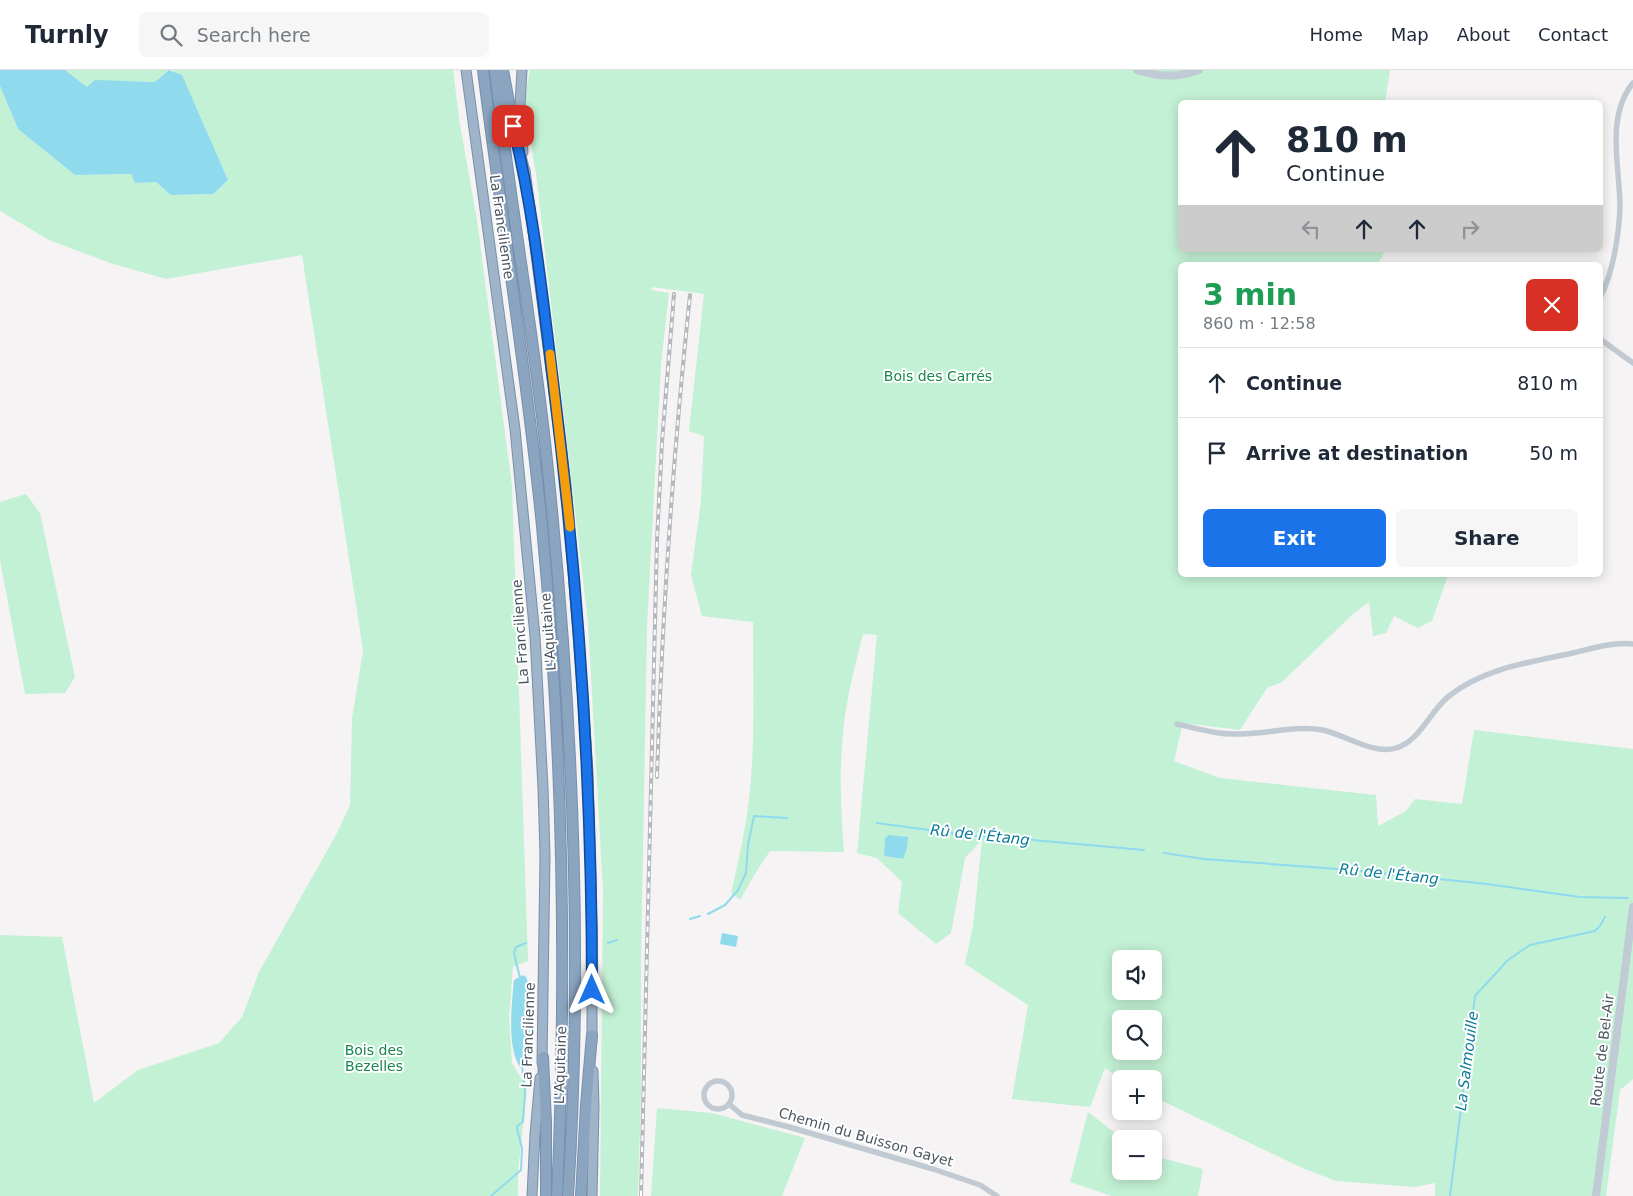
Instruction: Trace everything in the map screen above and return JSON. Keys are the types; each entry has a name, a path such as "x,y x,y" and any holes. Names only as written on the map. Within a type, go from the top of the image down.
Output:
{"highway":[{"name":"La Francilienne","path":"466,70 514,420 534,636 542,769 545,855 543,1057 535,1134 532,1196"},
{"name":"L'Aquitaine","path":"483,70 530,418 542,534 556,716 561,817 563,959 557,1196"},
{"name":"L'Aquitaine","path":"495,70 544,440 559,588 568,731 576,981 574,1080 568,1196"},
{"path":"503,70 510,113 525,175"},
{"path":"522,70 520,105 525,175 564,467 580,658 588,792 592,929 594,1107 592,1196"},
{"path":"581,1196 592,1035"},
{"path":"543,1057 546,1122 546,1196"}],"main road":[{"path":"1137,70 1151,75 1168,77 1199,70"},
{"name":"Route de Bel-Air","path":"1596,1196 1633,907"}],"street":[{"path":"1603,292 1609,279 1620,208 1616,152 1617,123 1622,100 1633,83"},
{"path":"1603,342 1633,363"},
{"path":"1177,724 1223,734 1242,734 1293,728 1320,730 1372,748 1390,750 1408,742 1450,696 1489,674 1527,663 1594,648 1633,644"},
{"path":"716,1082 725,1084 732,1095 728,1104 725,1107 716,1109 708,1105 704,1098 704,1093 708,1086 716,1082"},
{"name":"Chemin du Buisson Gayet","path":"728,1104 742,1115 933,1169 980,1184 997,1196"}],"green space":[{"path":"65,70 169,70 155,82 129,81 87,87"},
{"name":"Bois des Bezelles","path":"172,70 453,70 460,125 477,220 512,486 528,961 513,967 509,1017 512,1063 527,1088 518,1172 518,1196 0,1196 0,935 62,937 94,1103 138,1070 219,1043 242,1017 259,972 337,833 350,805 352,719 363,650 302,255 166,279 110,263 49,240 0,211 0,86 18,129 75,175 131,174 135,183 156,182 171,195 213,194 228,180 182,76"},
{"name":"Bois des Carrés","path":"530,70 1390,70 1385,100 1178,100 1178,252 1385,252 1379,262 1178,262 1178,577 1447,577 1432,621 1418,628 1394,616 1386,633 1373,636 1369,602 1353,614 1282,682 1267,688 1240,730 1183,723 1174,761 1220,778 1376,795 1378,826 1406,811 1415,799 1462,804 1474,730 1633,749 1633,1079 1620,1090 1606,1196 1435,1196 1435,1183 1415,1187 1336,1181 1300,1167 1162,1101 1162,1070 1112,1070 1112,1073 1105,1068 1090,1107 1012,1099 1028,1005 965,964 973,926 982,840 965,858 951,933 936,944 898,913 902,882 877,858 857,853 877,635 863,634 844,721 841,807 844,852 770,851 740,900 731,893 748,808 751,779 753,622 702,616 691,575 701,501 704,436 689,431 704,294 652,287 651,290 669,293 661,364 647,627 638,1196 600,1196 603,891 588,623 536,174 524,102","holes":["886,842 903,859 884,856"]},
{"path":"26,494 40,513 75,677 65,693 25,694 0,560 0,502"},
{"path":"657,1108 712,1113 805,1138 782,1196 651,1196"},
{"path":"1088,1112 1112,1131 1112,1180 1162,1180 1162,1158 1203,1169 1198,1196 1112,1196 1070,1182"}],"water":[{"path":"0,70 65,70 87,87 95,80 155,82 169,70 182,75 228,180 213,194 171,195 156,182 135,183 131,174 75,175 18,129 0,86"},
{"path":"888,835 908,837 903,859 884,856 885,839"},
{"path":"722,933 738,936 736,947 720,944"},
{"path":"523,975 526,977 530,987 530,1057 528,1065 521,1068 516,1060 513,1049 511,1013 514,980"}],"waterway":[{"name":"Rû de l'Étang","path":"708,914 725,905 738,890 746,873 748,845 754,816 787,818"},
{"name":"Rû de l'Étang","path":"877,823 973,836 1144,850"},
{"name":"Rû de l'Étang","path":"1164,853 1204,859 1351,870 1487,884 1580,897 1628,898"},
{"name":"Rû de l'Étang","path":"690,919 700,916"},
{"name":"La Salmouille","path":"1450,1196 1475,996 1508,960 1530,945 1595,931 1605,917"},
{"path":"608,943 617,940"},
{"path":"520,978 514,953 516,947 526,943"},
{"path":"491,1196 521,1170 522,1148 517,1126 523,1122 525,1092 522,1066"}],"railway":[{"path":"641,1196 657,540 662,442 674,294"},
{"path":"657,777 669,536 690,295"}],"slow traffic":[{"path":"550,354 570,527"}],"route":[{"path":"513,126 525,175 530,207 567,498 588,772 592,990"}]}
